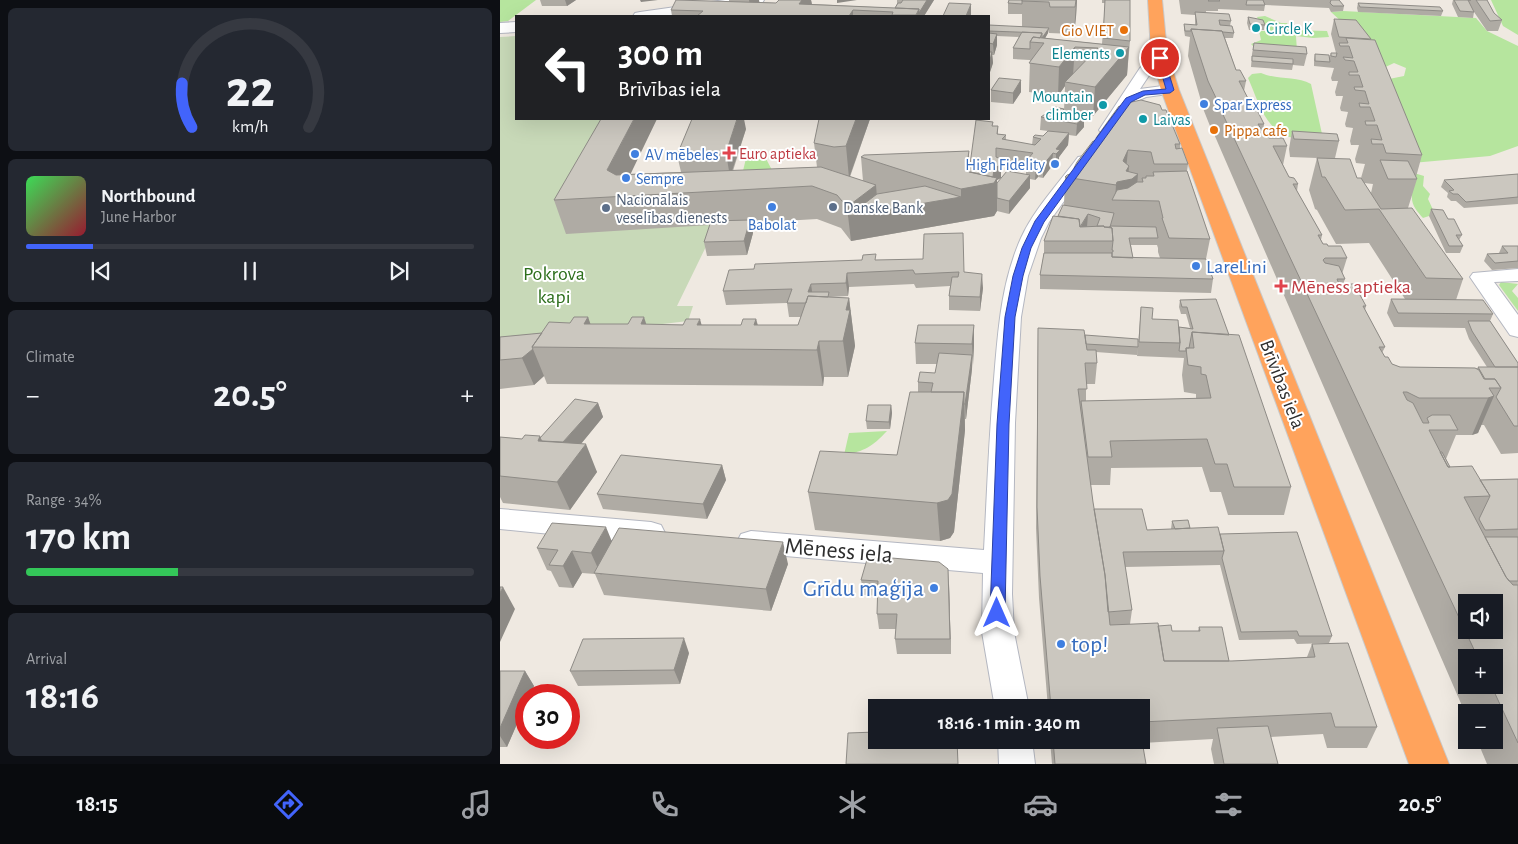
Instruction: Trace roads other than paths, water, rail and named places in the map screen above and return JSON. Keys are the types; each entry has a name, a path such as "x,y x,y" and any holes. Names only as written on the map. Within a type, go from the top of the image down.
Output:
{"highway":[{"name":"Brīvības iela","path":"1155,0 1160,58 1170,90 1429,764"}],"main road":[{"path":"647,15 758,0"},
{"path":"500,28 515,27"}],"street":[{"path":"1010,699 998,632 999,563 1003,424 1010,317 1018,276 1026,248 1040,221 1128,100 1132,90 1145,71 1160,58"},
{"path":"1128,100 1143,93 1170,90"},
{"path":"1518,275 1480,278 1518,330"},
{"path":"500,520 680,535"},
{"name":"Mēness iela","path":"728,540 999,563"},
{"path":"1016,749 1017,764"}],"place":[{"name":"Circle K","path":"1256,28"},
{"name":"Gio VIET","path":"1124,30"},
{"name":"Elements","path":"1120,53"},
{"name":"Spar Express","path":"1204,104"},
{"name":"Mountain climber","path":"1103,105"},
{"name":"Laivas","path":"1143,119"},
{"name":"Pippa cafe","path":"1214,130"},
{"name":"Euro aptieka","path":"729,153"},
{"name":"AV mēbeles","path":"635,154"},
{"name":"High Fidelity","path":"1055,164"},
{"name":"Sempre","path":"626,178"},
{"name":"Babolat","path":"772,207"},
{"name":"Danske Bank","path":"833,207"},
{"name":"Nacionālais veselības dienests","path":"606,208"},
{"name":"LareLini","path":"1196,266"},
{"name":"Mēness aptieka","path":"1281,286"},
{"name":"Grīdu maģija","path":"934,588"},
{"name":"top!","path":"1061,644"}],"park label":[{"name":"Pokrova kapi","path":"554,284"}]}
